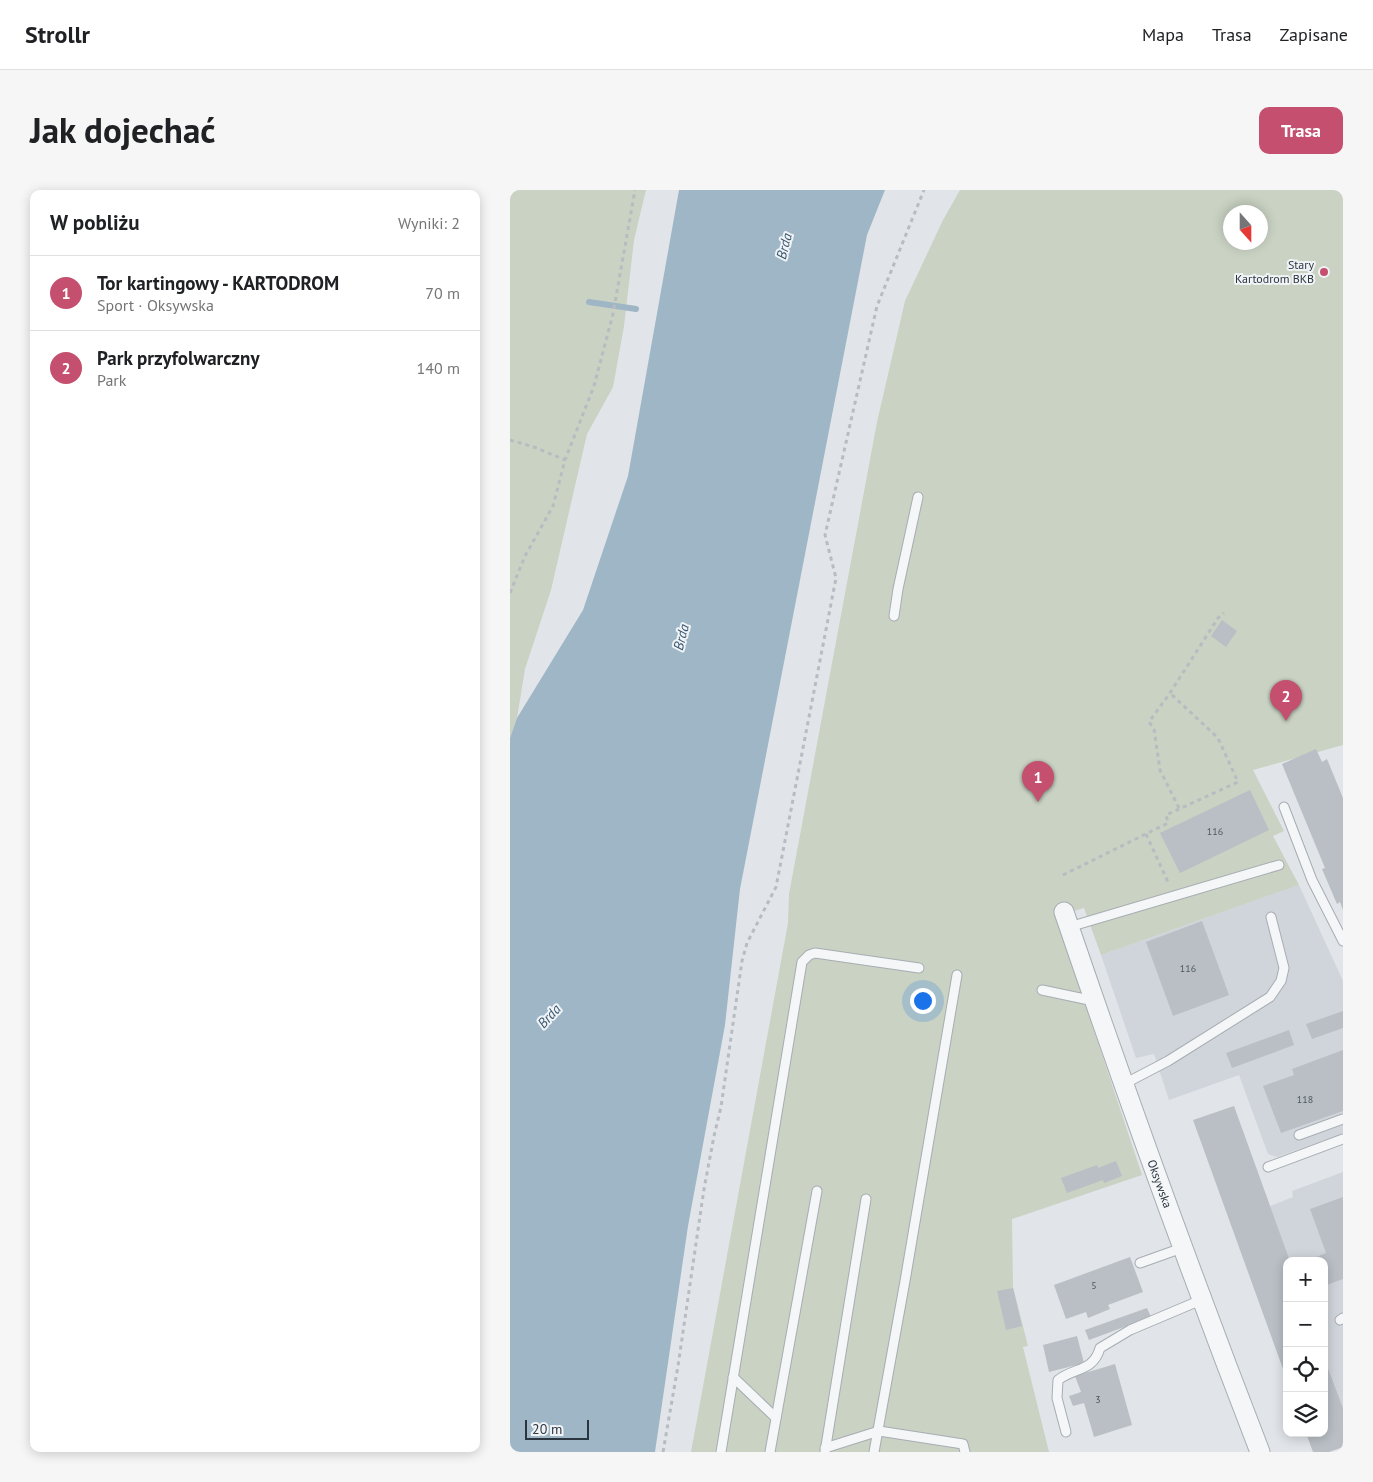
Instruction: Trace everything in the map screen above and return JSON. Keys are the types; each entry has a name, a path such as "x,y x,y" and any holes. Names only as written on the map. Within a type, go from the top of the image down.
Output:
{"street":[{"name":"Oksywska","path":"1067,920 1182,1248 1260,1452"}],"lane":[{"path":"894,616 918,497"},
{"path":"1284,807 1312,880 1342,939"},
{"path":"1067,920 1175,896 1279,865"},
{"path":"1124,1084 1168,1061 1270,997 1282,981 1284,968 1271,917"},
{"path":"721,1452 802,962 808,956 815,953 919,968"},
{"path":"874,1452 957,975"},
{"path":"1042,990 1094,1001"},
{"path":"1300,1135 1343,1118"},
{"path":"1268,1167 1343,1139"},
{"path":"770,1452 817,1191"},
{"path":"866,1199 825,1450 879,1431 963,1444 965,1452"},
{"path":"1140,1263 1182,1248"},
{"path":"1066,1432 1057,1398 1058,1380 1064,1375 1090,1365 1097,1358 1100,1348 1130,1330 1201,1300"},
{"path":"733,1377 776,1418"}],"path":[{"path":"510,593 525,556 553,506 565,460 594,386 615,306 635,190"},
{"path":"663,1452 704,1189 721,1106 742,960 747,942 776,887 836,578 825,535 878,306 924,190"},
{"path":"510,440 534,447 565,460"},
{"path":"1179,808 1160,770 1154,729 1149,722 1218,618 1224,612"},
{"path":"1063,875 1168,823 1166,815 1179,808 1238,782 1218,738 1170,693"},
{"path":"1146,834 1175,896"}],"shaded area":[{"path":"1299,885 1343,981 1343,1133 1277,1157 1268,1154 1239,1075 1169,1100 1154,1054 1136,1058 1101,955"},
{"path":"1343,1172 1343,1408 1328,1367 1328,1257 1289,1257 1270,1206 1293,1197 1292,1191"}],"green space":[{"path":"510,190 646,190 634,240 624,326 613,387 587,434 551,590 525,669 517,718 510,738"},
{"path":"960,190 1343,190 1343,745 1253,770 1284,831 1273,836 1299,885 1101,955 1084,908 1056,916 1142,1175 1012,1219 1013,1287 1028,1346 1023,1347 1049,1452 691,1452 788,923 789,894 877,422 905,301 943,220"}],"water":[{"name":"Brda","path":"679,190 885,190 867,235 740,889 725,1025 688,1226 655,1452 510,1452 510,738 517,718 583,610 628,476"}],"building":[{"path":"1222,620 1237,631 1226,647 1211,636"},
{"path":"1316,749 1322,762 1327,759 1343,798 1343,910 1340,902 1337,904 1322,869 1325,868 1282,764"},
{"path":"1250,790 1269,830 1180,873 1160,833"},
{"path":"1202,921 1229,995 1173,1016 1146,942"},
{"path":"1343,1011 1343,1028 1312,1039 1306,1024"},
{"path":"1289,1030 1294,1045 1232,1068 1226,1053"},
{"path":"1343,1050 1343,1111 1281,1133 1263,1086 1294,1075 1292,1069"},
{"path":"1234,1106 1289,1257 1283,1257 1283,1369 1193,1120"},
{"path":"1116,1161 1122,1176 1104,1183 1103,1180 1067,1193 1061,1178 1097,1165 1098,1168"},
{"path":"1343,1197 1343,1279 1328,1285 1328,1257 1316,1257 1326,1253 1310,1209"},
{"path":"1130,1257 1143,1292 1108,1305 1110,1309 1088,1318 1086,1312 1066,1319 1054,1285"},
{"path":"1013,1288 1022,1326 1006,1330 997,1291"},
{"path":"1147,1308 1151,1317 1089,1340 1085,1330"},
{"path":"1077,1336 1084,1363 1049,1372 1043,1345"},
{"path":"1115,1364 1132,1425 1094,1437 1084,1403 1073,1406 1069,1396 1081,1392 1075,1376"},
{"path":"1328,1368 1343,1408 1343,1447 1329,1452 1313,1452 1307,1437 1328,1437"}],"waterway":[{"path":"589,302 636,309"}],"place":[{"name":"Stary Kartodrom BKB","path":"1324,272"},
{"name":"Park przyfolwarczny","path":"1286,721"},
{"name":"Tor kartingowy - KARTODROM","path":"1038,802"}]}
